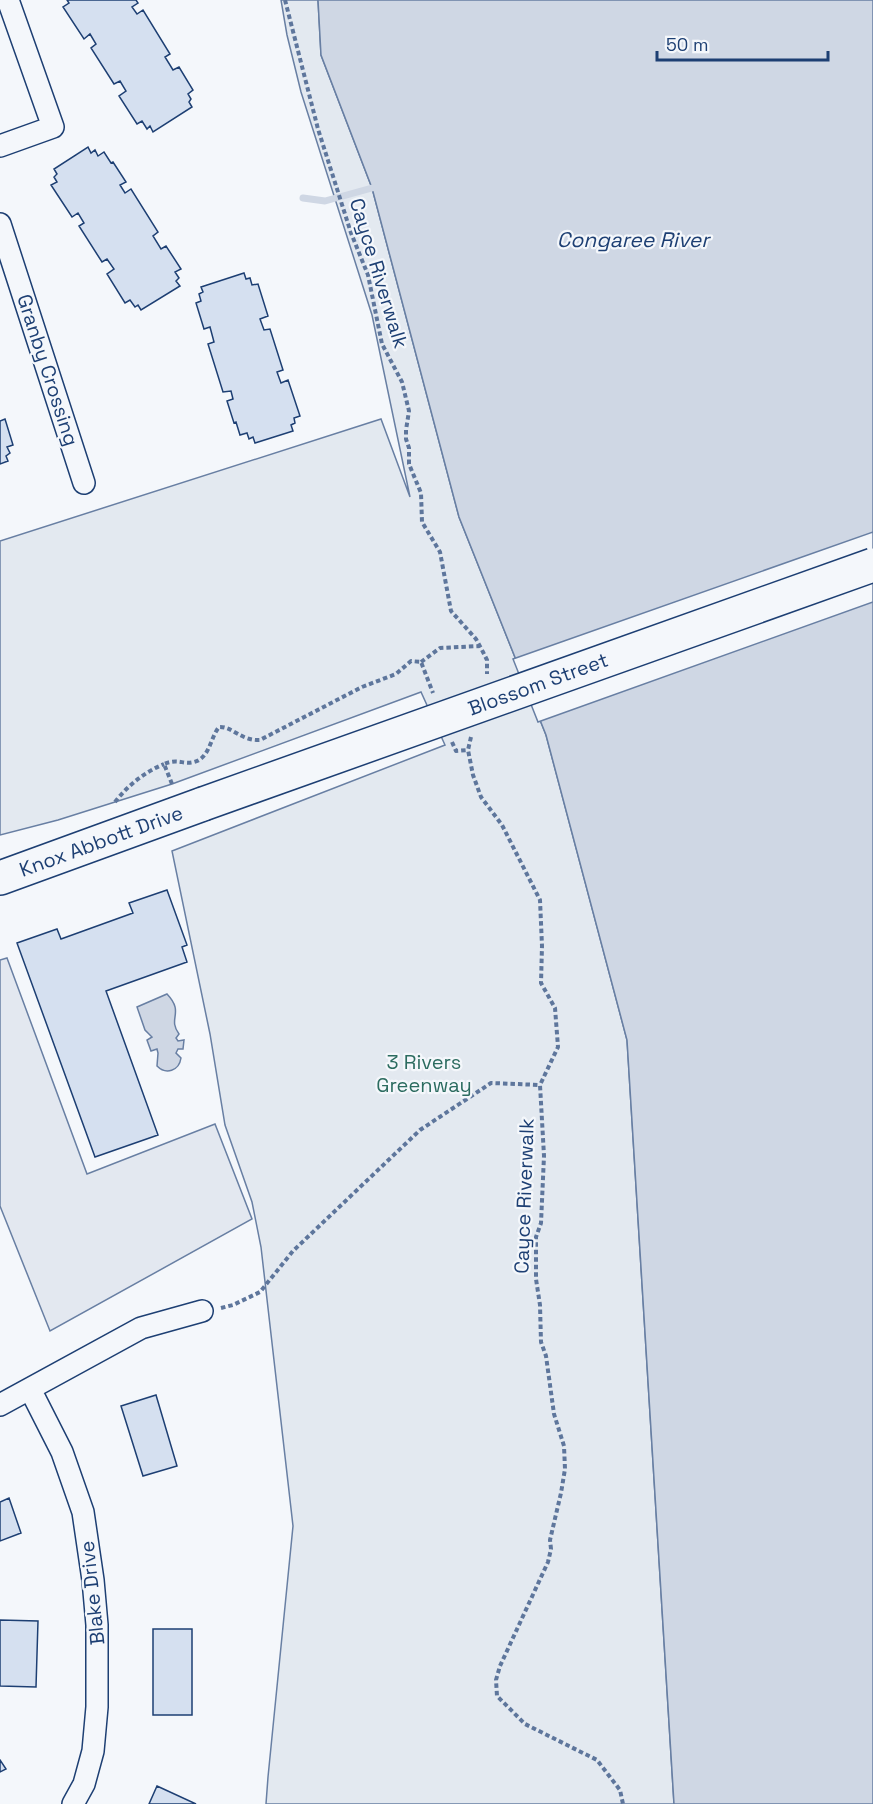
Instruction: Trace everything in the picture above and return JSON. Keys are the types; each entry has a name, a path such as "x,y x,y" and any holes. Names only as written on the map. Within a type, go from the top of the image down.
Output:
{"main road":[{"name":"Blossom Street","path":"203,804 873,565"},
{"name":"Knox Abbott Drive","path":"0,878 203,804"}],"street":[{"path":"0,146 53,127 8,0"},
{"name":"Granby Crossing","path":"0,224 84,483"},
{"path":"0,1405 141,1328 202,1311"},
{"name":"Blake Drive","path":"30,1389 62,1452 83,1512 93,1580 98,1660 95,1729 93,1751 84,1784 73,1804"}],"path":[{"name":"Cayce Riverwalk","path":"285,0 318,129 351,233 368,275 382,344 402,382 409,411 406,429 409,464 422,493 422,522 440,552 451,611 476,639 487,660 486,679"},
{"path":"115,802 131,784 151,770 175,760 195,762 199,760 207,753 219,727 225,727 247,739 260,740 362,687 396,674 411,660 421,662 440,648 480,646"},
{"path":"421,662 434,695"},
{"name":"Cayce Riverwalk","path":"473,730 468,750 473,775 481,797 502,825 540,900 542,983 555,1008 558,1047 540,1085 544,1156 542,1223 536,1237 536,1279 540,1305 541,1342 546,1356 554,1414 564,1446 565,1469 550,1539 548,1562 500,1666 496,1680 497,1696 525,1724 597,1760 621,1790 623,1804"},
{"path":"452,740 456,751 468,750"},
{"path":"164,764 172,784"},
{"path":"202,1311 233,1305 260,1292 293,1251 420,1130 491,1083 540,1085"}],"green space":[{"name":"3 Rivers Greenway","path":"281,0 318,0 321,55 372,188 459,517 546,735 627,1040 674,1804 266,1804 293,1526 261,1247 252,1202 225,1125 210,1034 172,851 445,745 421,692 172,784 58,820 0,835 0,541 381,419 410,497 372,315 301,92"}],"shaded area":[{"path":"7,958 87,1174 215,1124 252,1219 50,1331 0,1206 0,960"}],"water":[{"name":"Congaree River","path":"318,0 873,0 873,1804 674,1804 627,1040 546,735 459,517 372,188 321,55"},
{"path":"167,994 175,1006 175,1024 179,1034 176,1038 178,1041 184,1040 183,1049 178,1049 176,1053 181,1058 178,1066 168,1071 157,1066 157,1049 151,1051 147,1040 152,1037 145,1030 137,1007"}],"pier":[{"path":"873,532 873,602 538,722 513,659"}],"building":[{"path":"67,0 136,0 138,3 132,7 137,14 143,10 170,54 165,57 173,70 179,67 193,90 188,94 192,107 153,132 150,126 147,129 142,121 137,124 119,96 126,91 120,81 114,84 91,48 96,44 90,34 84,39 63,7 69,3"},
{"path":"88,147 91,153 95,150 98,156 104,152 111,163 113,162 126,182 120,185 125,193 131,189 158,232 153,236 161,249 166,246 181,269 175,272 179,278 176,281 180,286 141,310 138,305 135,307 130,300 125,303 107,274 114,269 107,259 102,262 79,226 84,223 78,213 72,217 51,185 57,182 54,169"},
{"path":"244,273 246,279 250,278 252,285 258,284 268,316 260,319 264,330 270,329 283,370 277,372 281,383 288,380 300,416 294,418 295,423 291,425 293,431 255,443 253,437 249,439 247,433 240,435 236,422 234,423 227,401 233,399 231,391 223,392 208,344 214,342 210,327 204,329 196,303 201,301 199,294 203,292 201,287"},
{"path":"5,419 13,445 7,447 10,453 6,456 8,461 0,464 0,421"},
{"path":"167,890 187,945 182,947 187,962 106,991 158,1135 95,1157 17,943 57,929 61,939 133,913 129,903"},
{"path":"156,1395 177,1466 143,1476 121,1406"},
{"path":"9,1498 21,1533 0,1541 0,1502"},
{"path":"0,1620 38,1621 36,1687 0,1686"},
{"path":"153,1629 192,1629 192,1715 153,1715"},
{"path":"0,1760 6,1769 0,1772"},
{"path":"157,1786 196,1804 149,1804"}],"waterway":[{"path":"303,198 325,201 372,188"}]}
